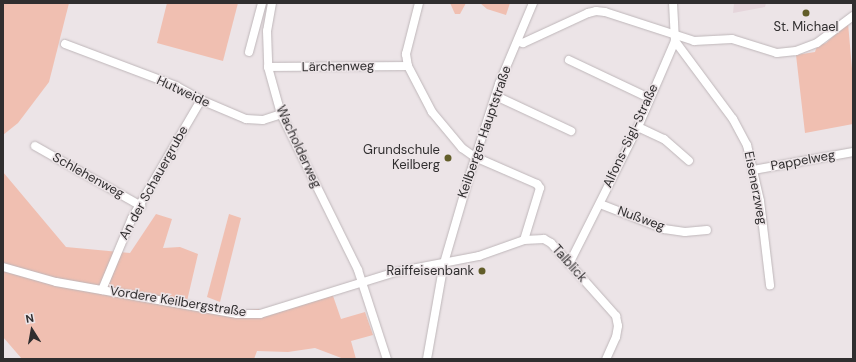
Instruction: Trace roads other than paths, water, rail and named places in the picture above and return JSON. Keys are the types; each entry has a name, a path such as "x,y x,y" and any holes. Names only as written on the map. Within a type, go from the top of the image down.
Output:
{"street":[{"path":"249,52 262,3"},
{"name":"Wacholderweg","path":"272,3 267,31 268,67 281,114 363,282 387,359"},
{"path":"420,3 406,54 408,66 432,112 462,148 475,157 537,184 540,188 524,240"},
{"name":"Keilberger Hauptstraße","path":"427,359 444,263 475,157 496,96 519,42 533,3"},
{"name":"Alfons-Sigl-Straße","path":"569,264 638,127 674,38 673,3"},
{"path":"519,42 523,43 588,12 596,11 605,12 674,38 694,41 732,39 777,53 796,51 817,43 853,19"},
{"name":"Eisenerzweg","path":"674,38 734,119 747,145 753,170 770,285"},
{"name":"Hutweide","path":"65,44 115,65 176,86 201,100 246,120 263,120 281,114"},
{"path":"568,60 649,98"},
{"name":"Lärchenweg","path":"268,67 408,66"},
{"path":"496,96 571,131"},
{"name":"An der Schauergrube","path":"102,290 121,241 201,100"},
{"path":"638,127 664,139 689,161"},
{"name":"Schlehenweg","path":"34,146 141,206"},
{"name":"Pappelweg","path":"753,170 853,152"},
{"name":"Nußweg","path":"600,204 664,229 685,232 707,230"},
{"name":"Talblick","path":"444,263 479,256 524,240 544,239 551,244 616,316 618,326 616,336 606,359"},
{"name":"Vordere Keilbergstraße","path":"3,267 56,282 237,314 260,314 363,282 410,269 444,263"}],"place":[{"name":"St. Michael","path":"806,13"},
{"name":"Grundschule Keilberg","path":"448,158"},
{"name":"Raiffeisenbank","path":"482,271"}]}
